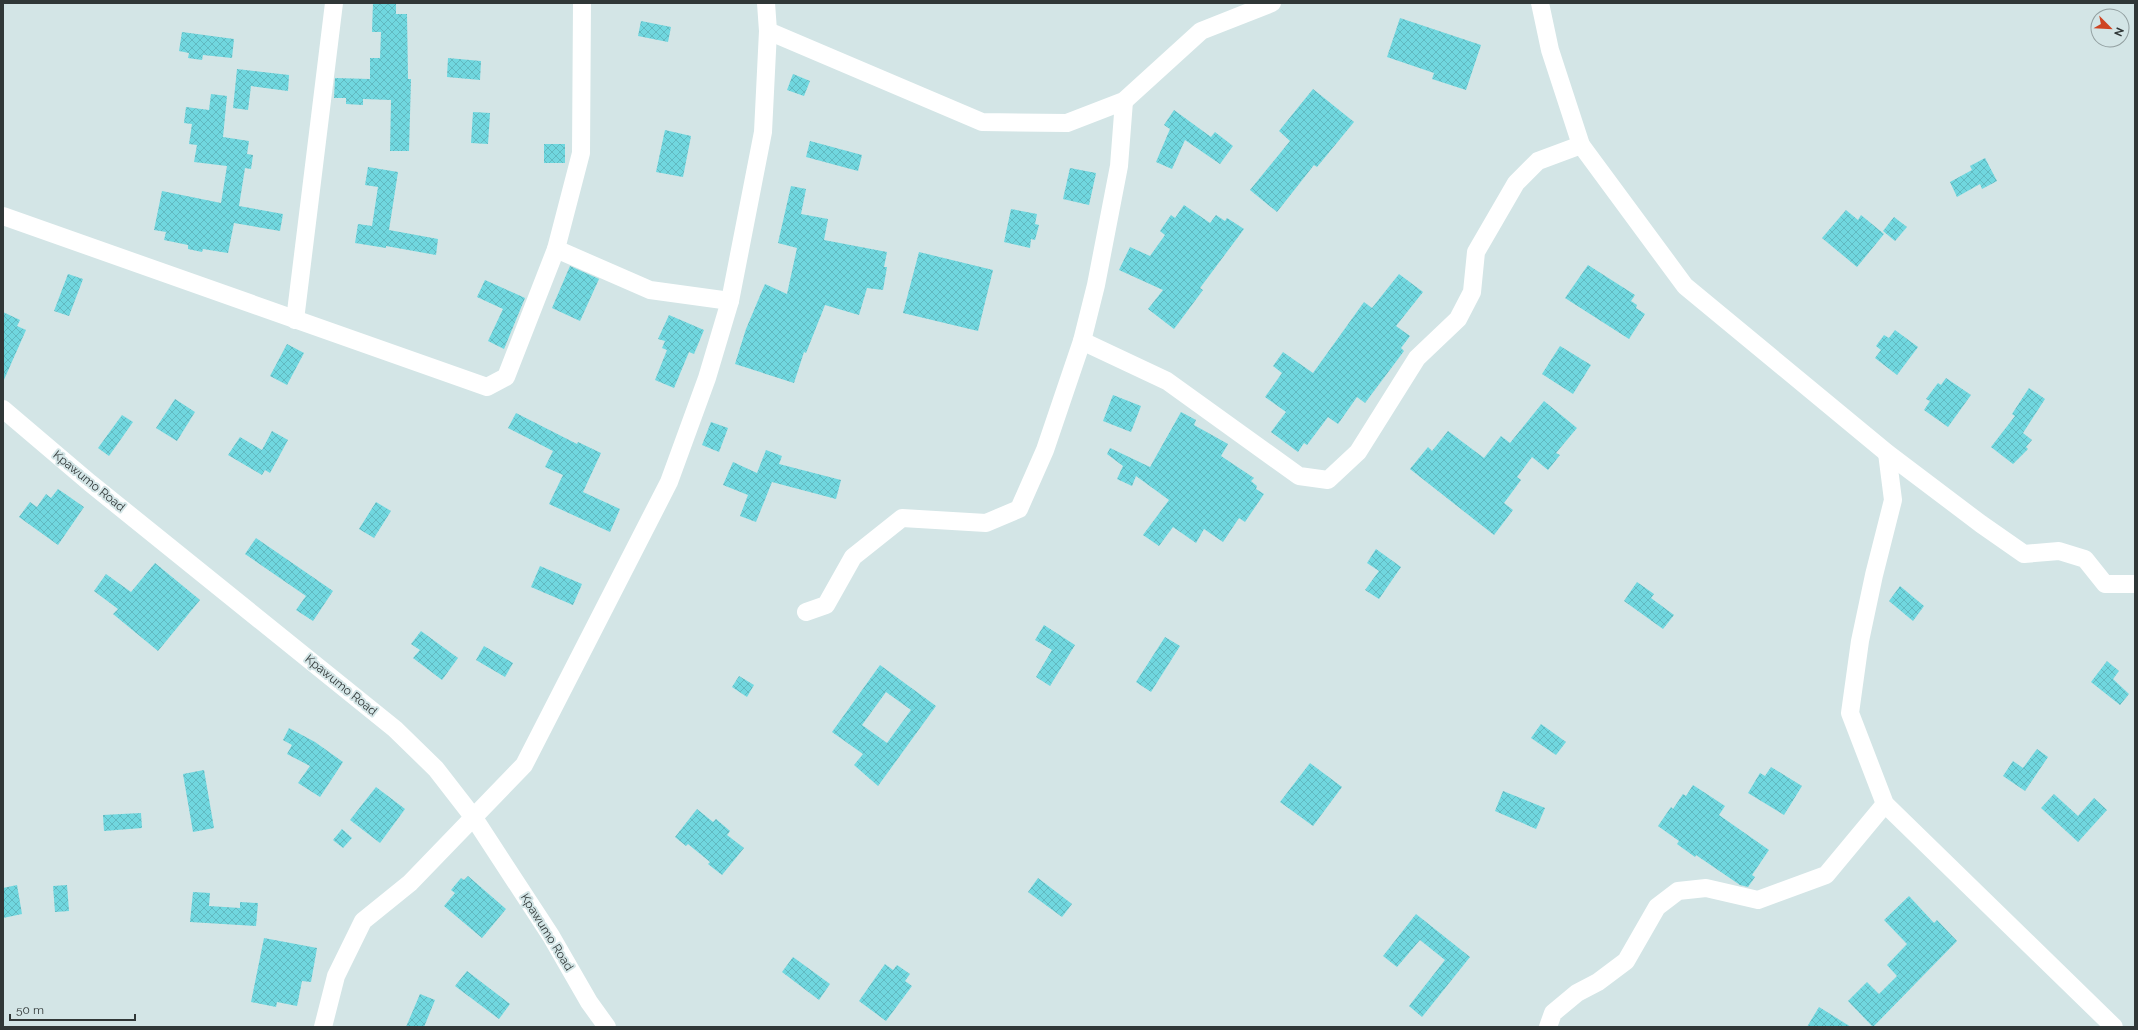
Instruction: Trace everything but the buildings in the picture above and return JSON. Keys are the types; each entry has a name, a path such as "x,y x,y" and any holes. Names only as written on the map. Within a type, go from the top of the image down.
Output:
{"street":[{"path":"295,320 334,3"},
{"path":"3,216 487,387 506,378 556,249 581,154 582,3"},
{"path":"323,1027 336,976 363,921 410,883 524,765 669,482 707,378 730,301 763,132 768,31 766,3"},
{"path":"768,31 982,122 1066,123 1124,102 1202,31 1272,3"},
{"path":"1540,3 1550,50 1581,145 1685,286 1887,453 1981,524 2024,554 2058,552 2085,559 2105,584 2135,584"},
{"path":"806,612 826,605 853,557 902,518 986,523 1019,509 1045,450 1082,341 1096,285 1119,166 1124,102"},
{"path":"1082,341 1167,381 1299,476 1328,480 1358,452 1418,358 1458,319 1472,292 1476,252 1516,183 1538,161 1581,145"},
{"path":"556,249 650,290 730,301"},
{"name":"Kpawumo Road","path":"3,409 90,483 395,728 436,769 474,818 551,936 589,1002 607,1027"},
{"path":"1887,453 1893,500 1874,575 1860,641 1850,713 1885,804 2114,1027"},
{"path":"1548,1027 1553,1013 1577,993 1598,982 1626,961 1657,907 1678,891 1706,888 1758,900 1826,875 1885,804"}]}
